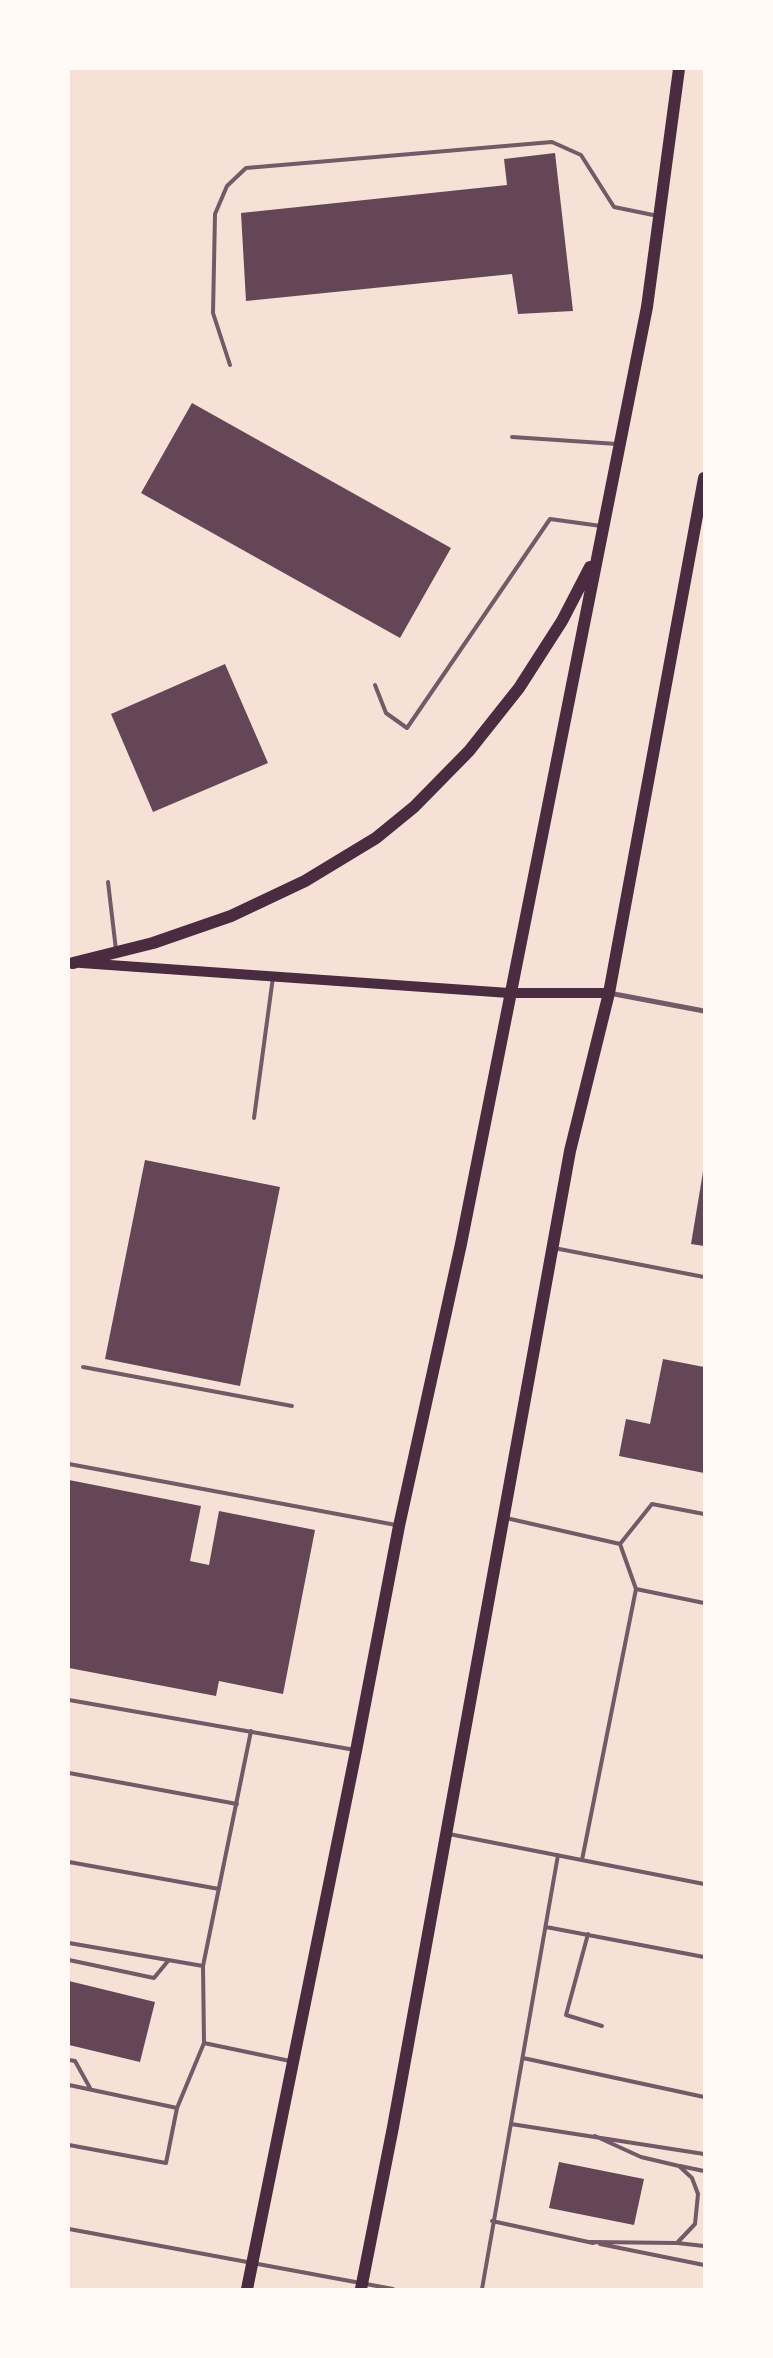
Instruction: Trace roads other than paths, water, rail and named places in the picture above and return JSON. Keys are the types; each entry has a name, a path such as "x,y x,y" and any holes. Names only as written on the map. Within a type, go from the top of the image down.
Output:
{"main road":[{"path":"247,2289 356,1751 399,1526 461,1244 509,993 647,307 679,69"},
{"path":"362,2286 570,1151 609,993 704,478"},
{"path":"71,963 153,943 231,916 305,881 376,838 414,808 469,750 519,688 562,621 597,553"},
{"path":"71,963 509,993 609,993"}],"street":[{"path":"609,993 704,1011"}],"lane":[{"path":"230,365 213,313 215,214 227,186 246,168 552,142 581,156 614,207 659,216"},
{"path":"512,437 619,444"},
{"path":"375,685 386,713 407,728 550,519 602,527"},
{"path":"108,882 116,952"},
{"path":"254,1118 273,977"},
{"path":"552,1248 704,1277"},
{"path":"83,1367 292,1406"},
{"path":"69,1464 399,1526"},
{"path":"620,1544 652,1504 704,1514"},
{"path":"504,1518 620,1544"},
{"path":"582,1860 636,1590 620,1544"},
{"path":"636,1590 704,1603"},
{"path":"69,1700 356,1751"},
{"path":"69,2145 166,2163 177,2108 204,2043 203,1966 251,1732"},
{"path":"69,1773 237,1804"},
{"path":"446,1833 704,1884"},
{"path":"482,2289 492,2221 558,1855"},
{"path":"69,1862 219,1889"},
{"path":"546,1927 704,1957"},
{"path":"588,1934 566,2015 602,2026"},
{"path":"69,1943 203,1966"},
{"path":"69,1960 154,1978 168,1961"},
{"path":"204,2043 292,2061"},
{"path":"522,2058 704,2097"},
{"path":"69,2060 75,2061 90,2088"},
{"path":"69,2085 177,2108"},
{"path":"511,2124 704,2154"},
{"path":"595,2136 641,2157 704,2171"},
{"path":"677,2243 695,2224 698,2194 692,2178 679,2166"},
{"path":"492,2221 704,2266"},
{"path":"69,2229 362,2286 392,2289"},
{"path":"591,2242 677,2243 704,2246"}]}
